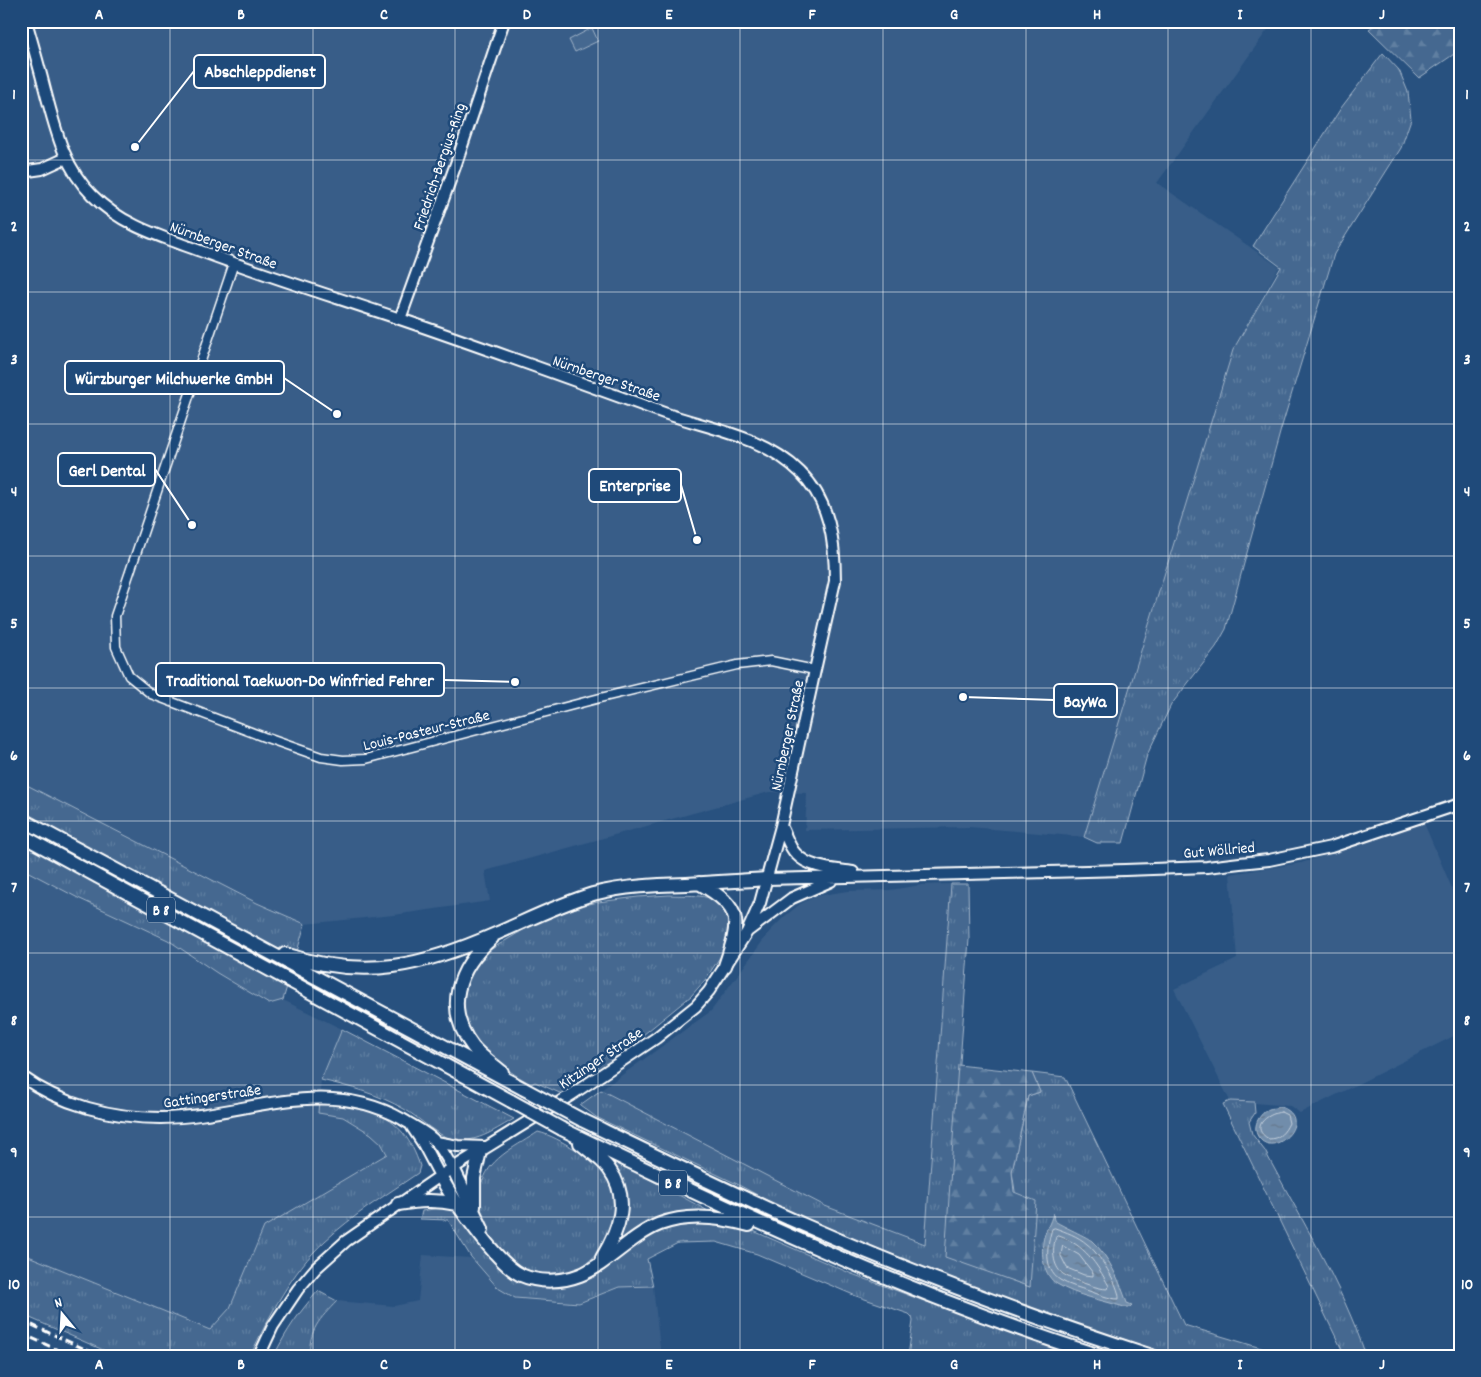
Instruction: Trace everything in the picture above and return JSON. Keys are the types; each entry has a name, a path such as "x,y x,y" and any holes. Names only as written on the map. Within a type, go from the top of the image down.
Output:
{"highway":[{"name":"B 8","path":"21,819 524,1090 708,1182 845,1243 992,1301 1152,1356"},
{"name":"B 8","path":"21,835 562,1129 786,1235 906,1286 1100,1356"},
{"path":"252,943 304,961 347,968 378,968 416,963 498,933 561,905 594,894 631,886 767,879"},
{"path":"699,883 725,901 735,918 736,930 725,966"},
{"path":"498,933 478,950 469,962 457,993 459,1020 473,1046 480,1054 524,1090"},
{"path":"562,1129 594,1154 609,1170 621,1198 620,1220 614,1238 599,1264"},
{"path":"474,1210 474,1178 483,1149"},
{"path":"453,1168 489,1245"},
{"path":"440,1176 456,1204 501,1261 520,1275 540,1281 560,1280 581,1275 640,1234 660,1224 684,1218 706,1217 730,1220 786,1235"},
{"path":"398,1204 440,1200 456,1204"}],"street":[{"path":"21,172 42,169 66,158 58,139 26,21"},
{"name":"Friedrich-Bergius-Ring","path":"400,319 457,161 504,21"},
{"name":"Nürnberger Straße","path":"66,158 91,195 113,213 142,229 274,278 400,319 667,414 740,436 766,447 784,458 802,474 823,504 831,525 835,581 814,670 782,826 767,879"},
{"name":"Louis-Pasteur-Straße","path":"234,264 115,616 116,647 129,676 151,694 321,757 343,760 366,759 737,664 771,661 814,670"},
{"name":"Gut Wöllried","path":"876,876 972,875 1207,867 1269,860 1331,847 1460,804"},
{"path":"782,826 796,854 807,863 876,876"},
{"path":"767,879 876,876"},
{"path":"747,932 792,898 839,877"},
{"name":"Kitzinger Straße","path":"259,1356 274,1326 298,1289 316,1268 346,1241 440,1176 571,1095 662,1033 696,1006 709,991 747,932 760,903 767,879"},
{"name":"Gattingerstraße","path":"21,1076 54,1096 91,1110 161,1118 222,1111 303,1098 340,1099 369,1106 394,1115 410,1124 436,1142 453,1168"},
{"path":"410,1124 440,1176"},
{"path":"436,1142 483,1149"}],"shaded area":[{"path":"21,21 1274,21 1157,183 1279,267 1233,350 1084,837 969,827 805,830 807,793 769,792 485,871 490,901 394,915 305,924 257,903 21,782"},
{"path":"1424,823 1460,907 1460,1033 1300,1113 1290,1106 1230,1101 1174,989 1237,959 1230,874 1301,863"},
{"path":"21,868 78,898 168,940 217,973 269,1004 283,1000 342,1029 321,1080 318,1113 343,1117 372,1134 381,1143 387,1154 264,1227 230,1308 210,1330 21,1253"},
{"path":"951,884 925,1244 825,1206 601,1090 711,1011 770,931 800,904 816,896 847,891 890,890 921,885"},
{"path":"423,1255 471,1258 498,1288 515,1298 579,1304 619,1287 653,1286 661,1356 309,1356 309,1346 315,1325 337,1301 394,1306 418,1301"}],"green space":[{"path":"1381,21 1460,21 1460,50 1419,78 1369,29"},
{"path":"592,28 598,41 575,52 569,40"},
{"path":"1383,53 1399,70 1408,92 1411,119 1401,148 1334,254 1281,429 1226,629 1216,647 1171,705 1147,755 1123,843 1097,843 1084,837 1233,350 1281,267 1253,246 1341,108"},
{"path":"21,782 257,903 305,924 283,1000 269,1004 217,973 168,940 78,898 21,868"},
{"path":"951,884 968,884 969,939 946,1256 1030,1287 1012,1172 1028,1096 1040,1092 1032,1073 1065,1077 1184,1325 1288,1356 1175,1356 1054,1317 938,1276 811,1224 737,1184 596,1117 580,1105 601,1090 825,1206 925,1244"},
{"path":"669,895 710,898 721,904 730,918 726,948 705,980 691,996 567,1094 562,1094 535,1082 531,1084 517,1076 486,1055 465,1028 461,995 467,976 485,953 523,930 552,916 585,905 638,897"},
{"path":"342,1029 514,1119 480,1137 457,1140 442,1135 411,1113 384,1099 354,1088 321,1080"},
{"path":"958,1065 1032,1073 1040,1092 1028,1096 1012,1172 1014,1192 1036,1201 1030,1287 945,1257"},
{"path":"319,1100 368,1110 393,1123 404,1134 413,1148 420,1166 418,1173 347,1222 313,1253 282,1295 250,1356 117,1356 21,1314 21,1253 210,1330 230,1308 264,1227 387,1154 381,1143 371,1134 343,1117 318,1113"},
{"path":"1230,1101 1254,1102 1255,1113 1249,1122 1252,1134 1265,1151 1333,1277 1366,1356 1345,1356 1223,1104"},
{"path":"538,1132 573,1148 602,1171 615,1197 614,1224 601,1248 582,1267 557,1276 530,1273 504,1254 487,1229 479,1201 478,1181 483,1181 498,1158"},
{"path":"599,1152 712,1213 682,1215 609,1254 623,1199"},
{"path":"440,1205 454,1210 497,1265 517,1279 559,1286 642,1237 680,1221 742,1226 852,1274 924,1301 1090,1356 908,1356 913,1321 909,1314 856,1296 757,1254 716,1242 678,1243 647,1259 653,1286 619,1287 579,1303 515,1298 498,1288 471,1257 448,1220 420,1219 422,1211 439,1208"},
{"path":"318,1291 337,1301 317,1325 311,1338 309,1356 274,1356 283,1338"}],"water":[{"path":"1281,1107 1290,1112 1294,1119 1294,1126 1284,1139 1277,1143 1269,1144 1262,1141 1256,1133 1258,1119 1269,1109"},
{"path":"1053,1213 1056,1222 1092,1241 1104,1254 1127,1303 1132,1305 1130,1307 1081,1295 1057,1284 1049,1276 1044,1265 1042,1247"}],"railway":[{"path":"21,1320 100,1356"},
{"path":"21,1333 71,1356"}],"place":[{"name":"Abschleppdienst","path":"135,147"},
{"name":"Würzburger Milchwerke GmbH","path":"337,414"},
{"name":"Gerl Dental","path":"192,525"},
{"name":"Enterprise","path":"697,540"},
{"name":"Traditional Taekwon-Do Winfried Fehrer","path":"515,682"},
{"name":"BayWa","path":"963,697"}]}
